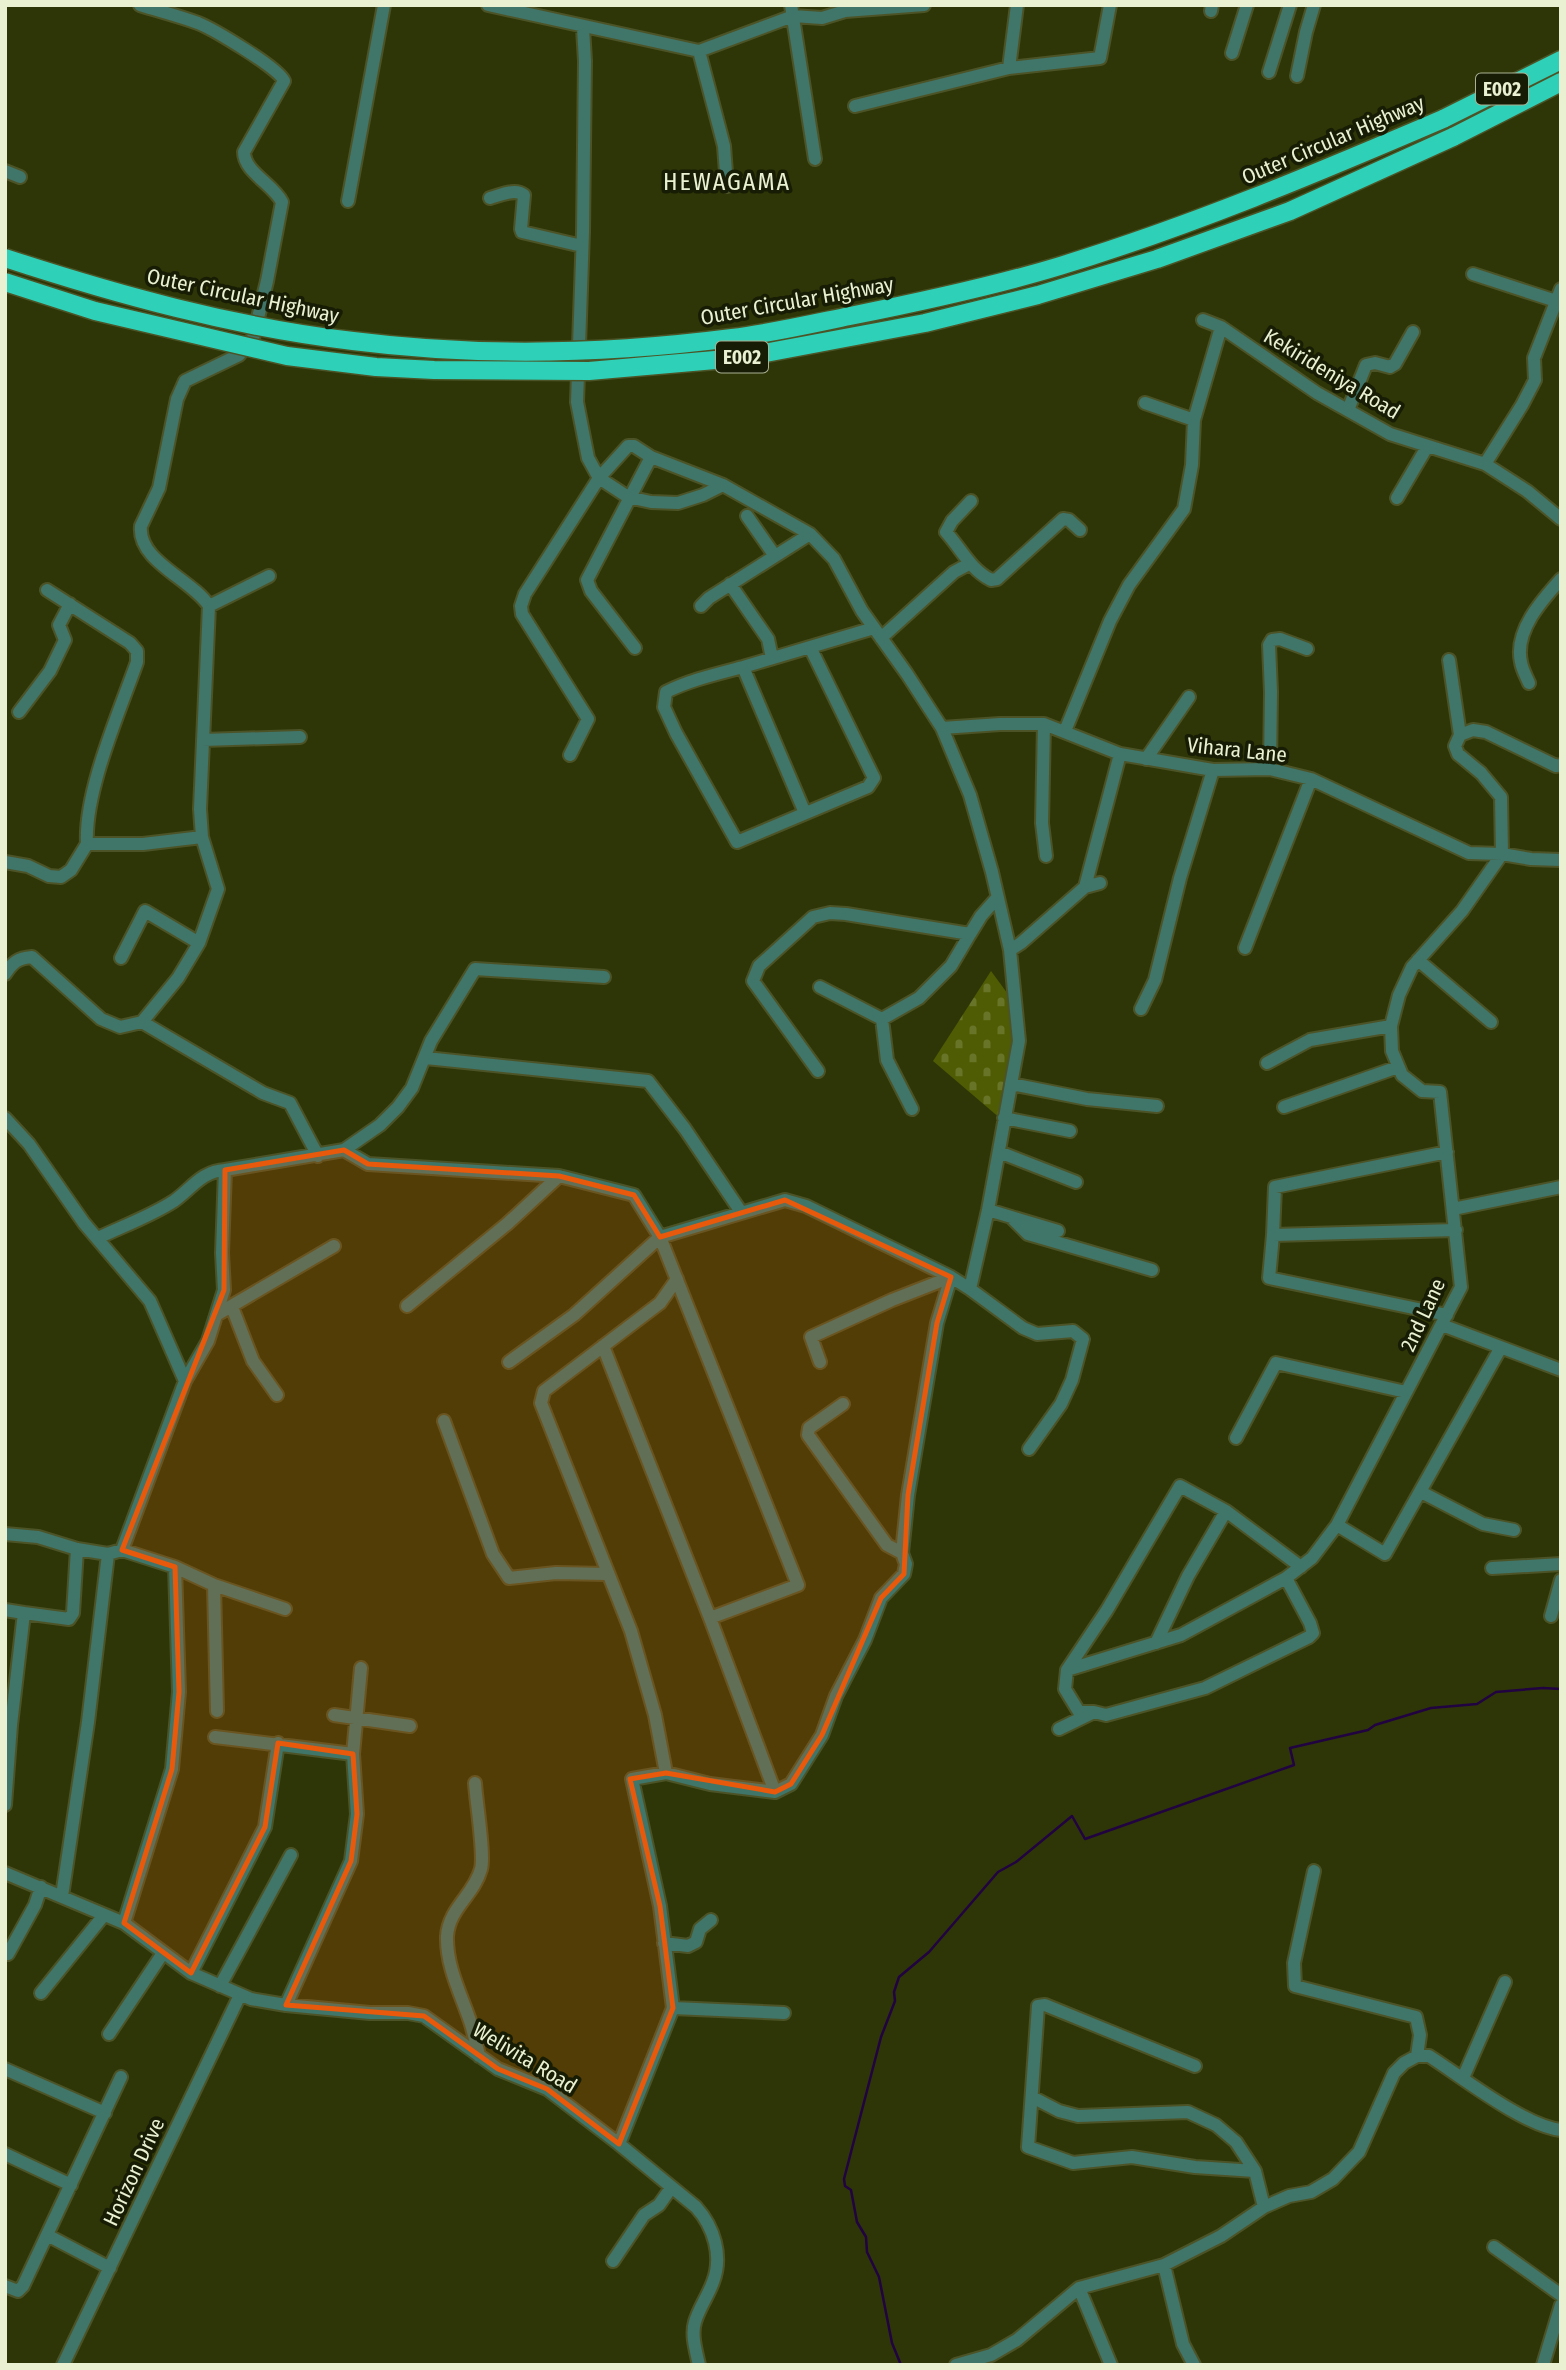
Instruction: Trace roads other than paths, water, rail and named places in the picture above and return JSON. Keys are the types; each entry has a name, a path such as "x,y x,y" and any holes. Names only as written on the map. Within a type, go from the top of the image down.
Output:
{"highway":[{"name":"Outer Circular Highway","path":"5,258 99,288 209,316 300,334 377,344 558,352 723,339 925,302 1043,271 1167,230 1279,189 1443,119 1561,60"},
{"name":"Outer Circular Highway","path":"5,282 95,311 287,356 376,367 589,371 738,358 925,323 1038,295 1157,259 1290,211 1453,137 1561,82"},
{"path":"5,252 46,271"}],"street":[{"path":"5,974 20,958 32,957 101,1019 120,1027 142,1022 178,978 199,943 218,889 202,837 200,809 209,606 204,598 165,567 144,544 141,526 159,488 177,399 186,381 239,355 253,338 282,202 278,194 250,167 244,159 244,152 284,81 281,74 266,63 200,24 140,5"},
{"path":"348,201 384,5"},
{"path":"488,5 699,51 792,11 822,18 845,11 924,5"},
{"path":"1009,68 1017,5"},
{"path":"855,106 1009,68 1100,58 1110,5"},
{"path":"1232,54 1247,5"},
{"path":"1269,72 1290,5"},
{"path":"1297,76 1314,5"},
{"path":"792,11 815,159"},
{"path":"583,27 585,61 577,402 588,458 599,478 628,497 651,502 678,503 723,485"},
{"path":"699,51 724,146 727,186"},
{"path":"5,171 20,177"},
{"path":"490,198 518,191 522,193 522,232 582,246"},
{"path":"1473,274 1558,295 1534,358 1535,380 1485,464"},
{"name":"Kekirideniya Road","path":"1203,320 1221,327 1317,393 1390,434 1485,464 1527,491 1561,519"},
{"path":"1065,731 1111,621 1129,586 1184,509 1192,466 1194,419 1221,327"},
{"path":"1348,410 1366,365 1375,363 1390,367 1395,364 1413,332"},
{"path":"1145,403 1194,419"},
{"path":"570,755 588,719 522,614 522,606 525,594 599,478 628,446 634,446 651,457 723,485 810,534 834,559 862,611 942,728 970,795 1010,950 1019,1041 988,1210 970,1289"},
{"path":"1397,498 1427,447"},
{"path":"635,648 591,591 587,580 651,457"},
{"path":"971,501 952,521 946,532 960,547 969,564 991,580 998,579 1063,519 1069,520 1080,530"},
{"path":"747,516 775,556"},
{"path":"701,606 704,601 810,534"},
{"path":"810,647 874,778 868,787 737,842 664,707 666,692 682,684 810,647 878,633 954,572 969,564"},
{"path":"209,606 270,576"},
{"path":"1529,683 1520,661 1522,642 1533,611 1561,579"},
{"path":"730,584 768,639 772,658"},
{"path":"5,862 29,866 49,876 61,877 71,870 87,844 86,828 100,768 137,662 137,651 130,643 47,590"},
{"path":"19,712 50,671 65,639 59,625 70,604"},
{"path":"1270,769 1269,645 1272,640 1280,639 1307,649"},
{"path":"1283,1107 1398,1067 1392,1051 1391,1026 1399,995 1412,967 1462,911 1502,854 1501,797 1481,773 1458,754 1455,746 1460,735 1449,660"},
{"path":"743,667 805,813"},
{"path":"1146,759 1189,697"},
{"path":"1044,724 1042,823 1046,856"},
{"name":"Vihara Lane","path":"942,728 1044,724 1120,754 1213,770 1270,769 1311,779 1469,853 1561,860"},
{"path":"1460,735 1473,730 1486,732 1556,766 1561,765"},
{"path":"203,740 300,737"},
{"path":"1085,887 1120,754"},
{"path":"1141,1009 1155,980 1180,878 1213,770"},
{"path":"1245,948 1311,779"},
{"path":"87,844 143,844 202,837"},
{"path":"1010,950 1085,887 1100,883"},
{"path":"881,1018 919,998 951,966 981,916 997,898"},
{"path":"121,958 145,911 199,943"},
{"path":"818,1071 753,981 759,966 813,917 830,913 846,914 970,934"},
{"path":"1418,960 1491,1022"},
{"path":"98,1238 175,1200 188,1186 213,1170 344,1150 380,1125 412,1088 431,1041 475,969 604,977"},
{"path":"820,986 881,1018"},
{"path":"881,1018 887,1060 912,1109"},
{"path":"142,1022 263,1093 290,1103 318,1156"},
{"path":"1267,1063 1310,1040 1391,1026"},
{"path":"426,1058 648,1081 685,1129 741,1212"},
{"name":"2nd Lane","path":"1067,1670 1181,1635 1286,1578 1312,1558 1336,1525 1461,1287 1440,1093 1422,1091 1402,1075 1398,1067"},
{"path":"1011,1084 1087,1099 1157,1106"},
{"path":"5,1118 29,1144 84,1223 150,1301 186,1381"},
{"path":"1004,1118 1070,1131"},
{"path":"344,1150 368,1164 559,1176 634,1195 660,1237 798,1585 710,1618"},
{"path":"999,1152 1076,1182"},
{"path":"1447,1152 1275,1187 1269,1278 1445,1320 1500,1349 1561,1370"},
{"path":"122,1550 186,1381 208,1341 225,1290 222,1253 225,1170"},
{"path":"407,1306 559,1176"},
{"path":"1453,1209 1561,1187"},
{"path":"509,1362 574,1315 660,1237 785,1200 806,1206 951,1277 1023,1328 1037,1334 1073,1331 1083,1339 1072,1380 1061,1404 1029,1448"},
{"path":"988,1210 1058,1231"},
{"path":"1011,1217 1028,1234 1152,1270"},
{"path":"1273,1235 1456,1230"},
{"path":"216,1315 334,1246"},
{"path":"820,1362 811,1337 892,1300 951,1277"},
{"path":"619,2144 673,2008 660,1906 632,1779 666,1773 710,1784 775,1792 791,1784 822,1735 836,1696 865,1640 881,1598 904,1574 906,1564 902,1553 908,1495 937,1323 951,1277"},
{"path":"666,1773 655,1715 631,1631 541,1403 544,1391 660,1303 677,1279"},
{"path":"232,1307 253,1361 277,1395"},
{"path":"603,1346 775,1792"},
{"path":"1336,1525 1385,1554 1500,1349"},
{"path":"1236,1438 1276,1363 1406,1392"},
{"path":"843,1404 809,1428 808,1435 887,1545 902,1553"},
{"path":"444,1421 494,1554 509,1578 556,1573 607,1574"},
{"path":"1286,1578 1310,1623 1312,1633 1309,1637 1205,1688 1106,1715 1079,1712 1065,1689 1067,1670 1107,1610 1180,1486 1226,1511 1301,1567"},
{"path":"1421,1492 1483,1524 1514,1530"},
{"path":"1156,1643 1188,1576 1226,1511"},
{"path":"5,1534 38,1537 77,1549 108,1554 122,1550 285,1609"},
{"path":"5,1610 69,1619 73,1613 77,1549"},
{"path":"62,1896 88,1722 108,1554"},
{"path":"1492,1568 1561,1564"},
{"path":"124,1923 172,1769 179,1692 175,1567"},
{"path":"1551,1616 1561,1580"},
{"path":"214,1585 217,1711"},
{"path":"5,1805 10,1726 24,1613"},
{"path":"286,2005 351,1861 357,1814 353,1754 361,1668"},
{"path":"1059,1729 1094,1712"},
{"path":"334,1715 410,1726"},
{"path":"215,1737 353,1754"},
{"path":"191,1973 265,1827 278,1743"},
{"path":"475,1783 482,1866 475,1885 453,1912 447,1935 452,1968 479,2056"},
{"path":"220,1986 291,1855"},
{"path":"1314,1871 1294,1963 1296,1986 1416,2017 1420,2035 1417,2056"},
{"name":"Welivita Road","path":"5,1873 124,1923 191,1973 240,1995 286,2005 370,2013 417,2014 438,2025 498,2069 547,2090 619,2144 696,2207 706,2219 715,2239 717,2270 694,2324 699,2365"},
{"path":"8,1954 35,1905 41,1887"},
{"path":"41,1993 104,1915"},
{"path":"664,1943 688,1947 696,1942 700,1929 711,1920"},
{"path":"108,2034 163,1953"},
{"path":"1464,2078 1505,1982"},
{"name":"Horizon Drive","path":"63,2365 240,1995"},
{"path":"1195,2066 1045,2005 1038,2006 1028,2147 1048,2157 1073,2163 1132,2157 1195,2167 1255,2171"},
{"path":"673,2008 784,2013"},
{"path":"956,2365 991,2355 1017,2340 1079,2288 1164,2265 1221,2236 1264,2207 1289,2196 1311,2192 1333,2179 1359,2152 1394,2073 1417,2056 1429,2056 1521,2115 1548,2129 1561,2130"},
{"path":"5,2069 105,2113"},
{"path":"5,2286 18,2291 23,2286 121,2077"},
{"path":"1032,2097 1059,2111 1078,2116 1188,2112 1216,2125 1236,2142 1255,2171 1264,2207"},
{"path":"5,2154 71,2185"},
{"path":"613,2261 645,2215 659,2205 671,2188"},
{"path":"47,2235 110,2268"},
{"path":"1494,2248 1561,2295"},
{"path":"1164,2265 1182,2344 1194,2365"},
{"path":"1079,2288 1111,2365"},
{"path":"1543,2365 1557,2334 1561,2305"}],"waterway":[{"path":"901,2365 892,2343 879,2277 867,2252 866,2237 857,2222 851,2190 845,2186 844,2179 881,2037 895,2001 894,1992 899,1977 929,1952 998,1872 1016,1862 1072,1816 1085,1839 1294,1765 1290,1748 1368,1730 1375,1725 1431,1708 1477,1704 1496,1692 1561,1689"}],"district":[{"name":"HEWAGAMA","path":"727,182"}]}
